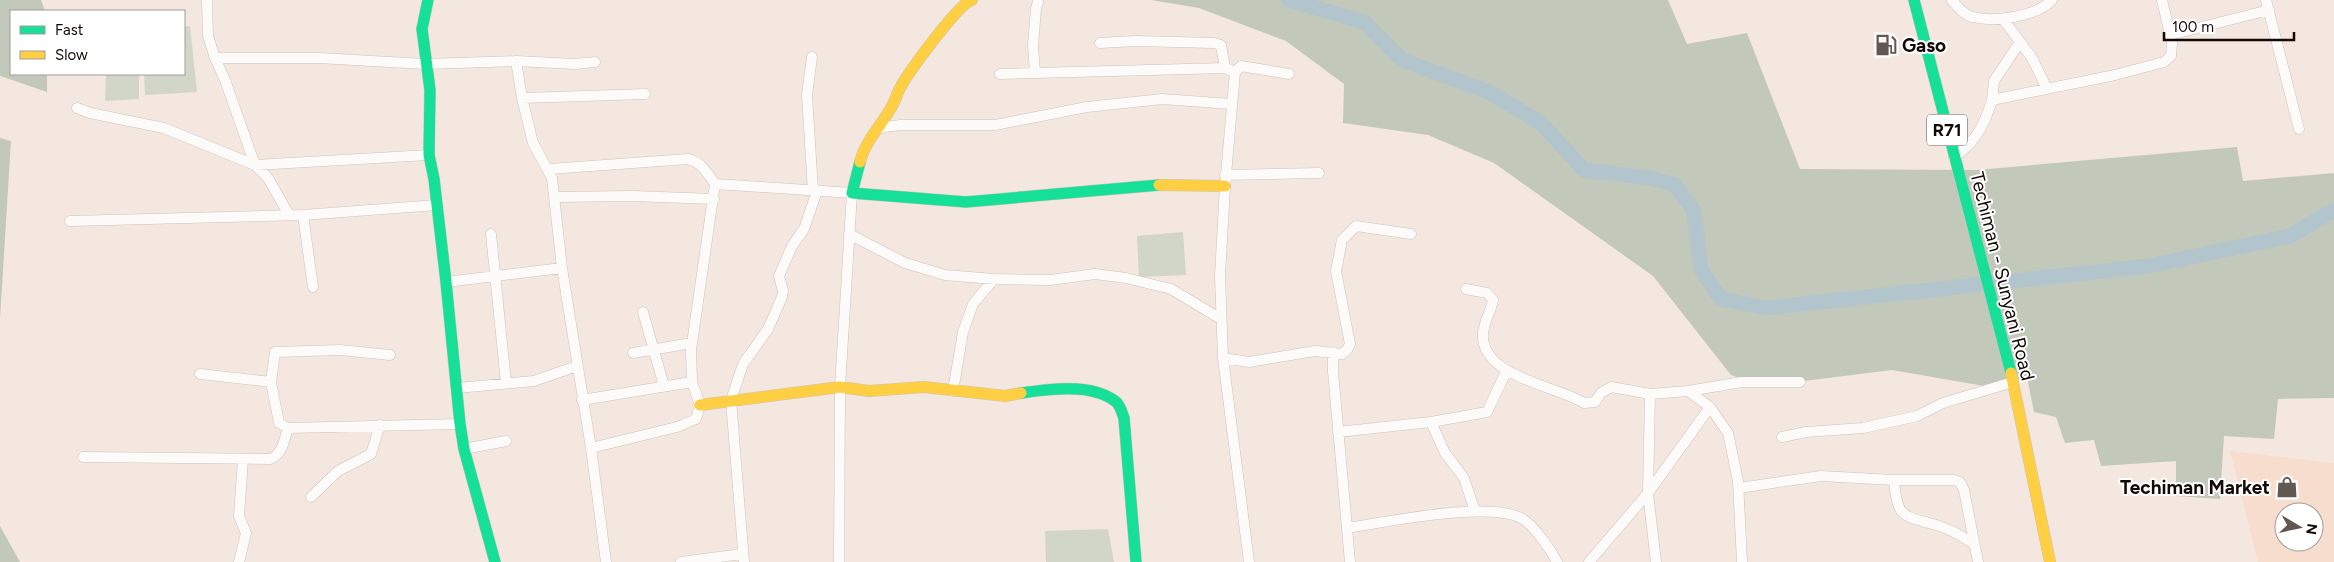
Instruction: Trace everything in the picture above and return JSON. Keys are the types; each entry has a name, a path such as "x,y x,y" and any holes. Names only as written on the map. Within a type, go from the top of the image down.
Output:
{"street":[{"path":"207,0 208,36 255,165"},
{"path":"428,0 422,29 431,102 429,155 446,282 460,424 464,449 495,562"},
{"path":"839,562 840,387 852,193 862,152 893,105 900,88 947,23 968,1 972,0"},
{"name":"Techiman - Sunyani Road","path":"1914,0 2012,382 2050,562"},
{"path":"1952,0 1964,13 1974,18 2003,19 2040,10 2052,0"},
{"path":"1992,100 2164,62 2171,56 2170,35 2162,0"},
{"path":"1035,72 1033,46 1038,2"},
{"path":"2170,35 2267,5 2299,129"},
{"path":"2003,19 2039,70 2047,89"},
{"path":"1100,43 1135,41 1214,43 1221,45 1230,70 1232,104 1225,180 1220,276 1221,319 1223,358 1249,562"},
{"path":"1954,157 1967,148 1977,135 1987,117 1992,100 1994,81 2020,42"},
{"path":"681,562 743,558 731,400 742,364 768,329 782,297 783,291 779,276 795,242 804,229 815,191 807,95 812,57"},
{"path":"215,58 319,58 425,64 516,61 575,64 595,62"},
{"path":"516,61 522,98 533,143 537,154 549,169 552,178 562,268 591,448 606,562"},
{"path":"1000,74 1230,70 1241,66 1289,74"},
{"path":"522,98 645,94"},
{"path":"876,131 884,127 901,125 995,125 1087,107 1162,99 1232,104"},
{"path":"77,108 90,113 164,128 255,165 268,178 289,215"},
{"path":"255,165 429,155"},
{"path":"549,169 688,160 696,161 700,164 715,184 692,344 692,382 700,405 696,419 677,427 591,448"},
{"path":"715,184 966,202 1092,192 1111,188 1319,173"},
{"path":"555,197 632,196 714,199"},
{"path":"70,221 303,215 437,205"},
{"path":"303,215 313,287"},
{"path":"1223,358 1249,362 1315,350 1342,354 1350,344 1336,271 1342,240 1356,226 1412,234"},
{"path":"490,234 506,383"},
{"path":"849,234 905,263 945,275 994,280 1050,280 1096,274 1126,278 1171,289 1221,319"},
{"path":"446,282 562,268"},
{"path":"953,390 963,332 973,304 994,280"},
{"path":"1466,289 1487,293 1493,300 1483,331 1484,344 1491,357 1506,372 1573,396 1584,403 1595,402 1601,393 1611,387 1650,394 1688,391 1742,382 1800,382"},
{"path":"643,312 664,386"},
{"path":"632,353 692,344"},
{"path":"390,354 340,350 275,352 271,382 279,422 288,428 460,424"},
{"path":"1333,352 1350,562"},
{"path":"457,388 534,380 577,366"},
{"path":"1338,432 1431,422 1487,412 1506,372"},
{"path":"200,374 271,382"},
{"path":"582,400 692,382"},
{"path":"1782,437 1806,432 1863,428 1917,416 1943,403 2012,382"},
{"path":"700,405 840,387 868,391 924,387 1005,396 1036,391 1074,390 1097,392 1117,402 1124,418 1136,562"},
{"path":"1688,391 1710,408 1728,433 1738,488 1742,562"},
{"path":"1650,394 1648,493 1656,562"},
{"path":"1589,562 1648,493 1710,408"},
{"path":"1431,422 1446,453 1464,478 1474,511"},
{"path":"311,496 338,471 371,454 380,425"},
{"path":"83,457 270,459 281,452 288,428"},
{"path":"464,449 506,441"},
{"path":"239,562 246,533 239,516 243,459"},
{"path":"1738,488 1821,476 1894,480 1947,479 1960,482 1964,490 1978,562"},
{"path":"1894,480 1896,503 1906,517 1939,526 1974,543"},
{"path":"1347,528 1474,511 1511,515 1522,519 1550,549 1557,562"}],"shaded area":[{"path":"190,26 197,92 145,95 144,75 185,75 185,27"},
{"path":"106,75 139,75 139,99 105,101"},
{"path":"1183,232 1186,275 1139,277 1137,236"},
{"name":"Techiman Market","path":"2230,451 2334,463 2334,562 2258,562"},
{"path":"1108,529 1114,562 1046,562 1045,531"}],"green space":[{"path":"0,0 41,0 45,10 10,10 10,75 47,75 47,92 0,76"},
{"path":"1151,0 1668,0 1687,44 1747,33 1800,169 1976,170 2237,147 2243,181 2334,173 2334,398 2278,399 2274,439 2224,436 2220,499 2176,496 2176,461 2101,466 2094,440 2065,443 2056,417 2034,412 2027,377 1984,386 1892,370 1763,386 1731,375 1653,276 1494,163 1428,135 1343,123 1344,84 1286,41 1199,8"},
{"path":"0,138 11,141 0,319"},
{"path":"0,526 20,562 0,562"}],"waterway":[{"path":"1289,0 1364,22 1402,60 1489,92 1541,123 1584,170 1650,178 1675,185 1694,211 1701,270 1721,299 1766,308 2149,266 2290,236 2334,210"}],"traffic: fast":[{"path":"428,0 422,29 430,90 429,155 434,179 446,282 460,424 464,449 495,562"},
{"path":"1914,0 2011,373"},
{"path":"860,162 852,193 966,202 1159,185"},
{"path":"1021,393 1057,389 1082,390 1105,395 1118,404 1124,418 1136,562"}],"traffic: slow":[{"path":"860,162 862,154 913,68 956,13 972,0"},
{"path":"1159,185 1225,186"},
{"path":"2011,373 2050,562"},
{"path":"700,405 840,387 869,391 924,387 1005,396 1021,393"}],"place":[{"name":"Gaso","path":"1886,45"},
{"name":"Techiman Market","path":"2287,487"}]}
